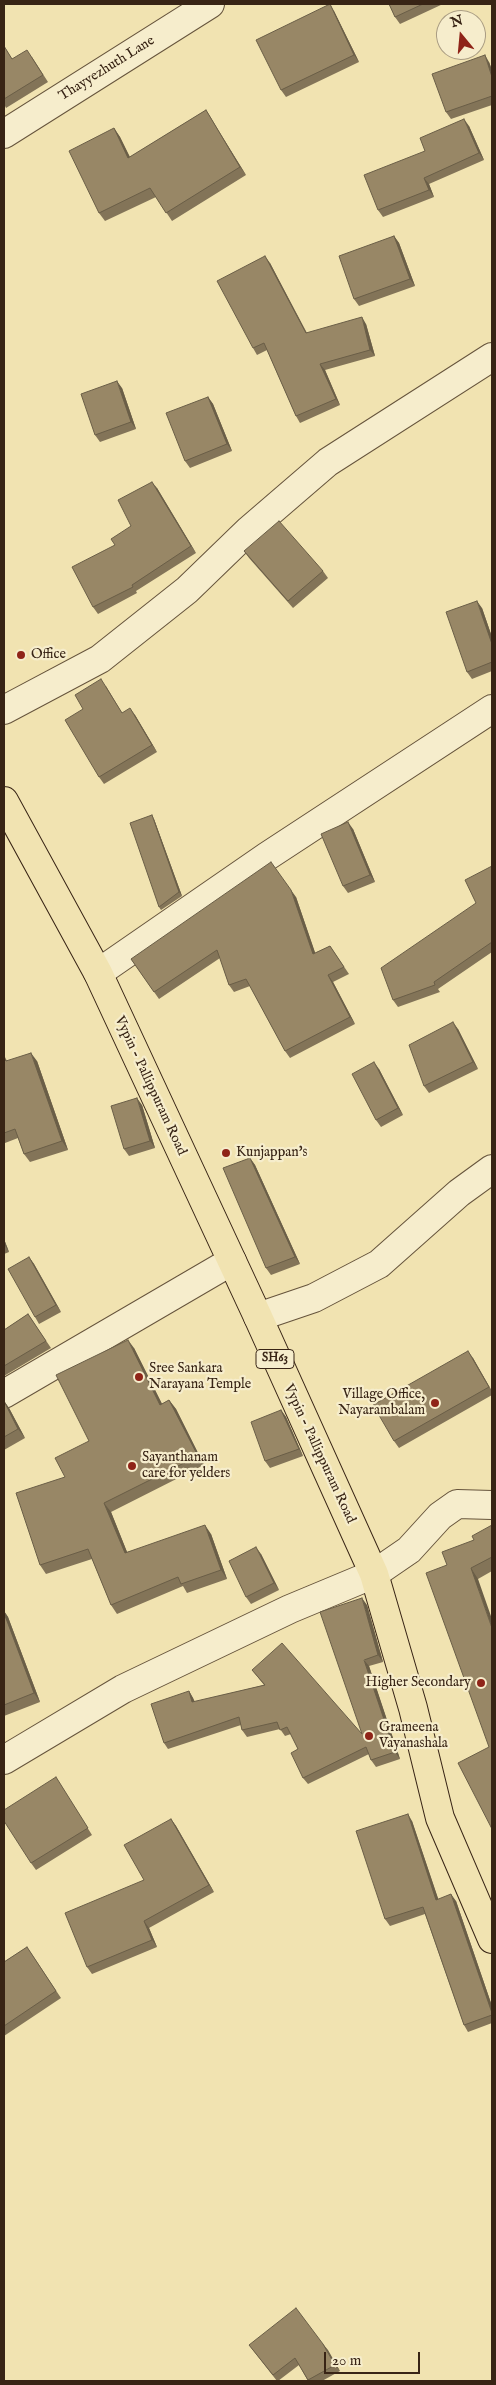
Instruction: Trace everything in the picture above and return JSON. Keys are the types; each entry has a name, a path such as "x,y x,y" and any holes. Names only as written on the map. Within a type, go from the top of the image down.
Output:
{"main road":[{"name":"Vypin - Pallippuram Road","path":"4,801 98,974 258,1317 374,1574 413,1708 440,1818 492,1939"}],"street":[{"name":"Thayyezhuth Lane","path":"4,134 210,4"},
{"path":"4,710 100,659 187,590 249,530 328,462 492,358"},
{"path":"98,974 266,858 492,709"},
{"path":"258,1317 314,1298 379,1264 459,1193 492,1169"},
{"path":"4,1394 232,1261"},
{"path":"4,1760 123,1689 290,1609 374,1574 409,1550 440,1516 457,1504 492,1506"}],"building":[{"path":"330,4 354,55 281,90 256,40"},
{"path":"389,4 423,4 395,17"},
{"path":"4,46 12,59 27,50 43,75 4,99"},
{"path":"486,58 492,77 492,96 446,112 432,74 471,60 486,60"},
{"path":"206,110 240,167 166,213 150,188 99,213 69,151 114,128 128,158"},
{"path":"464,119 479,153 424,178 429,190 378,210 364,175 425,151 420,138"},
{"path":"394,236 410,279 354,299 339,256"},
{"path":"265,256 306,333 362,317 370,350 320,364 336,399 296,416 264,343 253,348 217,281"},
{"path":"117,381 131,422 95,435 81,394"},
{"path":"208,397 227,444 185,461 166,413"},
{"path":"152,482 191,546 132,585 133,587 93,607 72,567 115,545 111,539 131,526 118,500"},
{"path":"279,521 323,571 288,601 244,551"},
{"path":"477,601 492,644 492,662 467,672 446,612"},
{"path":"101,679 122,713 130,708 152,745 99,777 65,720 83,709 75,695"},
{"path":"152,815 179,892 159,907 130,823"},
{"path":"348,822 370,875 343,886 321,834"},
{"path":"271,862 291,890 313,954 330,946 344,967 328,975 350,1017 285,1051 246,979 229,985 217,950 154,992 131,959"},
{"path":"492,866 492,942 434,982 435,985 393,1000 381,968 476,903 465,880"},
{"path":"453,1022 473,1062 424,1086 409,1045"},
{"path":"31,1053 62,1141 24,1154 15,1129 4,1133 4,1058 6,1061"},
{"path":"374,1062 398,1108 376,1120 352,1074"},
{"path":"137,1098 150,1141 124,1149 111,1106"},
{"path":"250,1158 295,1257 266,1268 223,1168"},
{"path":"29,1257 56,1305 35,1317 8,1269"},
{"path":"28,1314 46,1341 4,1366 4,1330"},
{"path":"128,1340 160,1405 169,1400 198,1456 104,1503 125,1553 205,1525 221,1570 181,1584 178,1577 111,1605 88,1549 40,1565 16,1493 65,1477 55,1458 89,1441 56,1375"},
{"name":"Village Office, Nayarambalam","path":"468,1351 489,1387 394,1441 373,1405"},
{"path":"4,1401 18,1429 4,1437"},
{"path":"281,1410 299,1449 265,1461 251,1422"},
{"name":"Higher Secondary","path":"492,1525 492,1557 471,1568 492,1628 492,1829 458,1763 489,1747 426,1573 447,1565 442,1552 474,1540 472,1536"},
{"path":"256,1547 274,1583 246,1597 229,1561"},
{"path":"362,1598 378,1655 364,1660 395,1752 371,1760 366,1747 303,1778 291,1753 298,1749 287,1727 280,1730 277,1722 242,1730 239,1717 164,1743 151,1704 189,1691 192,1702 265,1685 252,1670 282,1643 362,1734 320,1612"},
{"path":"4,1613 34,1693 4,1705"},
{"path":"56,1777 88,1828 31,1863 4,1821 4,1810"},
{"path":"408,1814 436,1900 451,1894 492,2013 492,2015 464,2025 423,1907 385,1919 356,1831"},
{"path":"171,1819 209,1885 144,1921 152,1940 87,1967 65,1913 144,1880 124,1845"},
{"path":"27,1947 56,1991 4,2026 4,1962"},
{"path":"296,2308 323,2344 335,2365 308,2380 295,2358 273,2375 249,2345"}],"place":[{"name":"Office","path":"21,655"},
{"name":"Kunjappan's","path":"226,1153"},
{"name":"Sree Sankara Narayana Temple","path":"139,1377"},
{"name":"Village Office, Nayarambalam","path":"435,1403"},
{"name":"Sayanthanam care for yelders","path":"132,1466"},
{"name":"Higher Secondary","path":"481,1683"},
{"name":"Grameena Vayanashala","path":"369,1736"}]}
